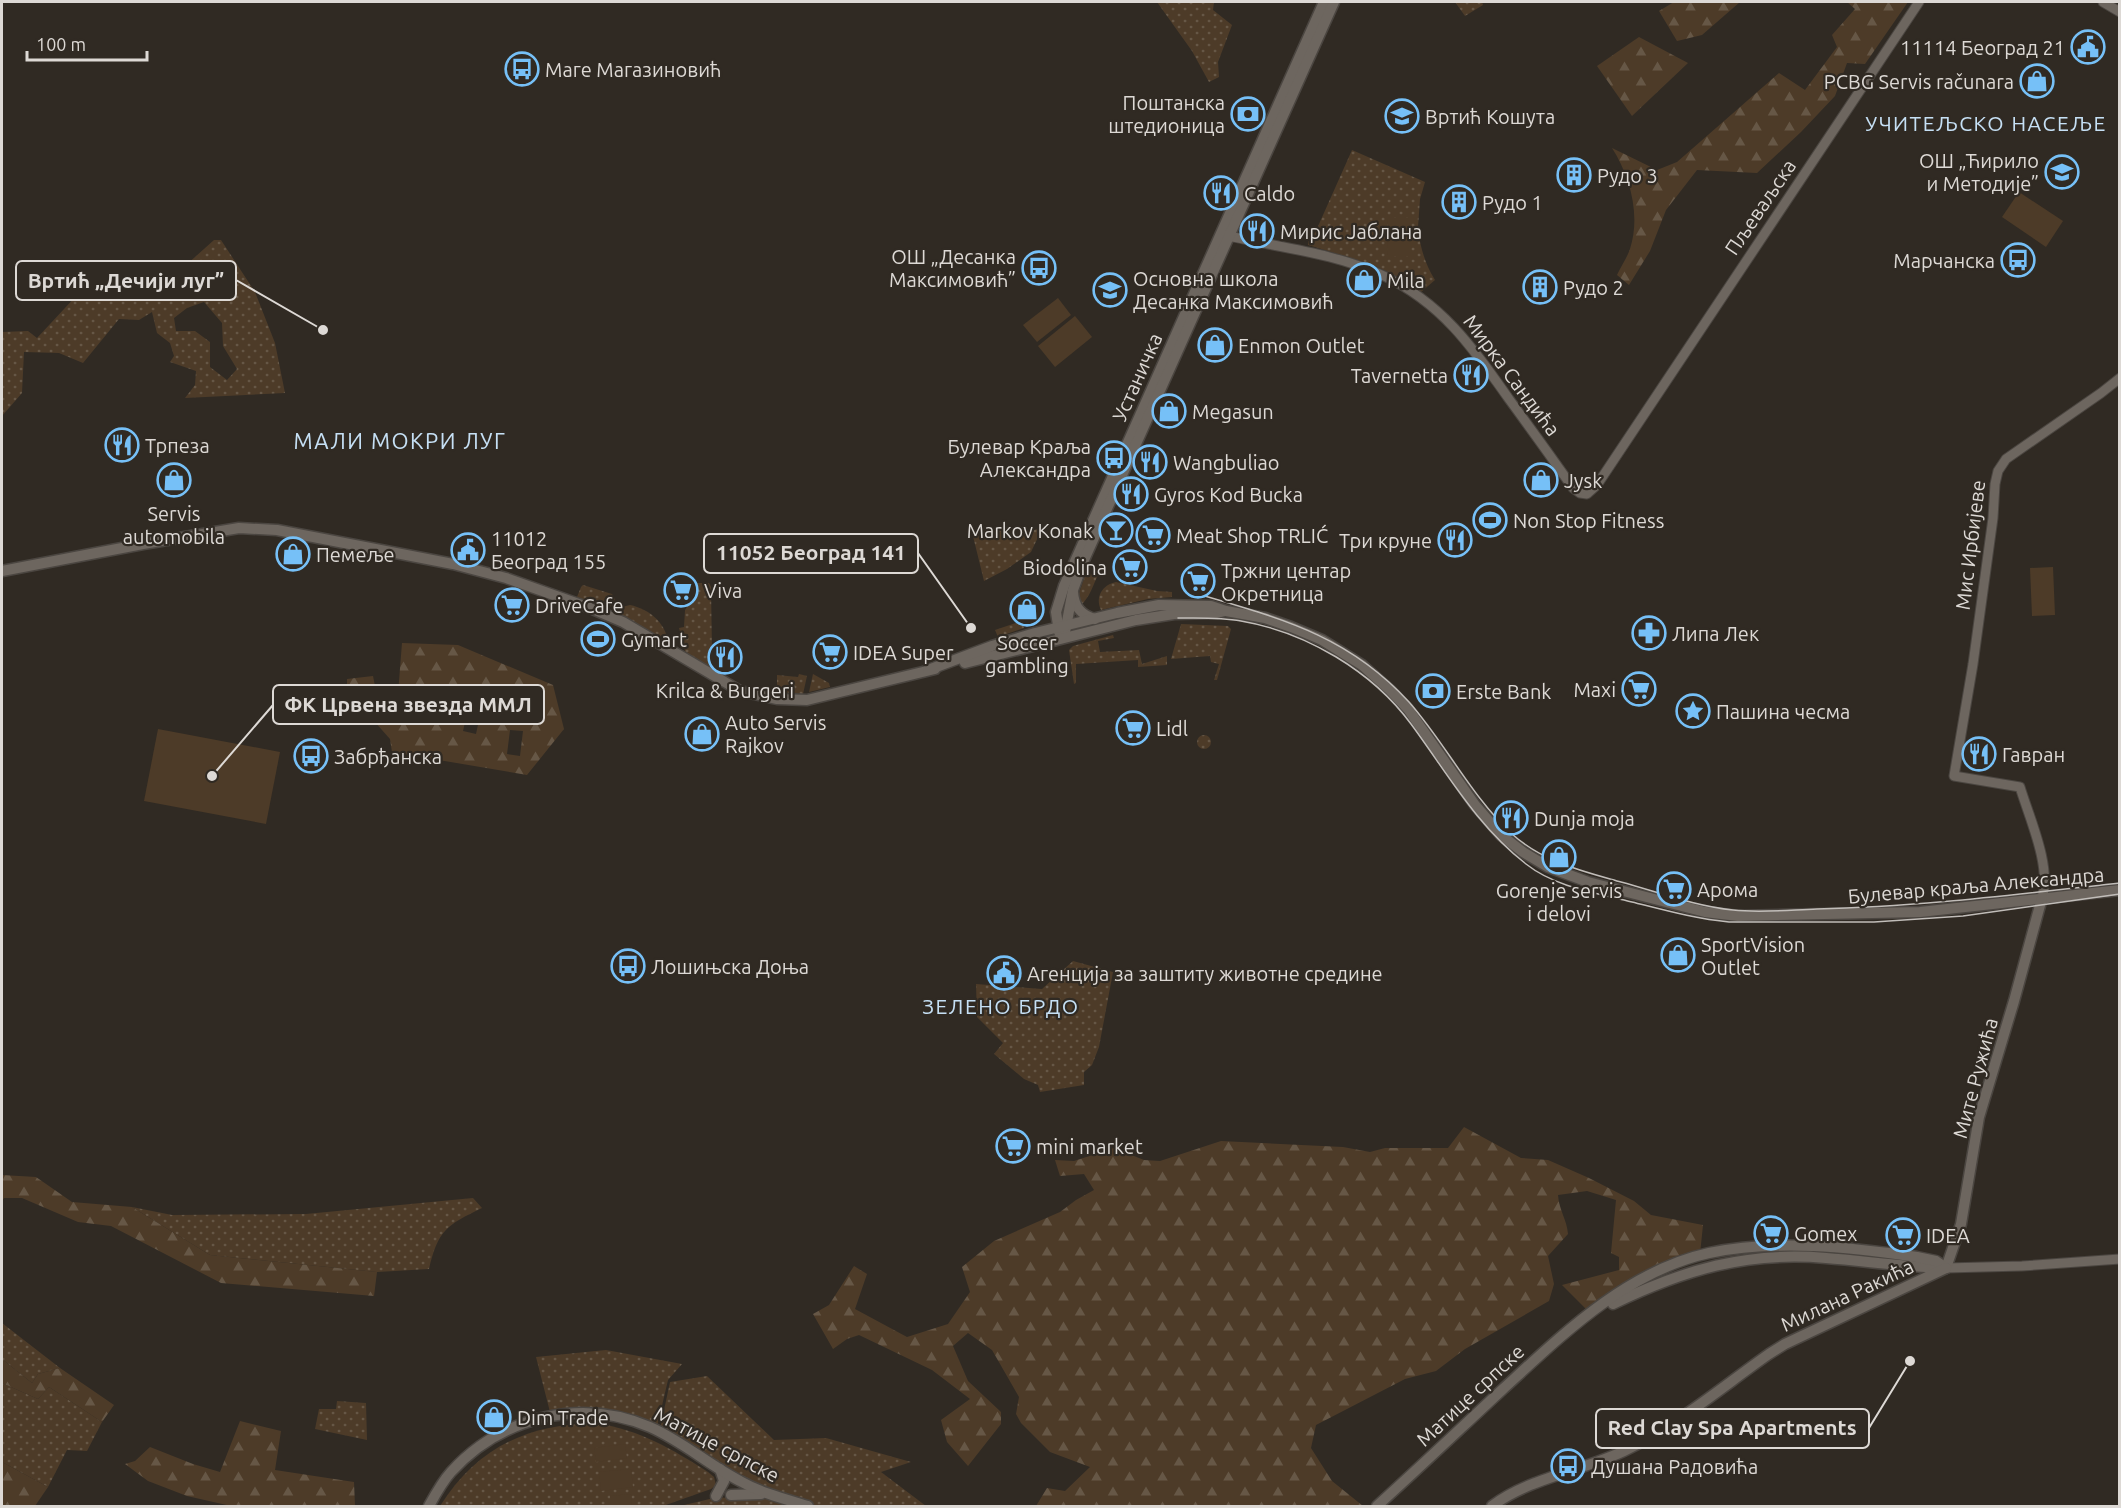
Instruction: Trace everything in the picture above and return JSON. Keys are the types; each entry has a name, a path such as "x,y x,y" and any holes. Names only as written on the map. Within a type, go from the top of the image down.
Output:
{"main road":[{"path":"1323,5 1334,2"},
{"name":"Устаничка","path":"1062,632 1072,590 1334,2"},
{"name":"Устаничка","path":"1062,632 1056,612 1073,563 1323,5"},
{"name":"Булевар краља Александра","path":"2,571 123,547 239,528 277,530 463,566 506,578 623,622 727,685 754,695 788,700 807,700 928,670 1062,632 1096,619 1159,604 1204,605 1252,615 1292,627 1329,644 1362,665 1408,709 1493,827 1531,857 1573,878 1687,908 1738,916 1920,912 2120,890"},
{"path":"1072,590 1079,610 1084,615 1096,619"},
{"name":"Булевар краља Александра","path":"928,670 1035,633 1062,632 1155,617 1226,611"},
{"path":"1035,633 1046,625 1056,612"},
{"name":"Мите Ружића","path":"1946,1268 1961,1224 1982,1108 2042,898"},
{"name":"Матице српске","path":"1377,1506 1557,1340 1630,1285 1668,1266 1738,1248 1809,1245 1917,1257 1936,1261 1946,1268"},
{"path":"1738,1248 1740,1260"},
{"name":"Матице српске","path":"1591,1314 1672,1277 1740,1260 1791,1256 1825,1257 1892,1266 1946,1268"},
{"name":"Милана Ракића","path":"1492,1506 1516,1492 1620,1453 1660,1431 1785,1344 1946,1268"},
{"name":"Матице српске","path":"429,1506 451,1472 479,1447 504,1431 557,1415 589,1413 633,1421 658,1431 739,1481 808,1506"},
{"path":"716,1496 724,1481 720,1469"},
{"path":"731,1495 770,1494"}],"street":[{"name":"Пљеваљска","path":"1584,494 1592,491 1597,485 1919,2"},
{"path":"2103,2 2120,12"},
{"name":"Мирка Сандића","path":"1229,236 1322,255 1360,266 1391,280 1427,301 1447,319 1474,350 1572,486 1578,493 1584,494"},
{"name":"Мис Ирбијеве","path":"2042,898 2046,886 2043,866 2020,787 1954,776 1973,664 1998,471 2006,459 2120,378"},
{"name":"Милана Ракића","path":"1946,1268 2022,1266 2120,1259"}],"green space":[{"path":"1157,2 1214,2 1213,10 1232,25 1218,62 1219,77 1209,82 1192,51"},
{"path":"1455,2 1482,2 1483,5 1465,16"},
{"path":"1674,2 1740,2 1702,35 1677,41 1659,11"},
{"path":"1847,2 1908,2 1865,64 1847,63 1835,96 1757,173 1697,170 1666,210 1650,251 1629,285 1617,275 1630,249 1634,209 1629,183 1612,148 1657,170 1677,162 1779,73 1805,90 1837,47 1832,35 1855,9"},
{"path":"1639,37 1688,63 1632,116 1597,66"},
{"path":"1352,150 1425,182 1420,199 1418,227 1411,228 1411,219 1388,218 1388,256 1410,256 1411,231 1418,231 1424,256 1435,280 1421,292 1371,264 1308,245 1309,232 1315,233"},
{"path":"2019,192 2063,221 2046,247 2002,217"},
{"path":"1388,218 1411,218 1411,256 1387,256"},
{"path":"214,240 221,240 255,292 275,343 285,393 185,398 195,385 196,371 170,362 174,356 170,343 157,333 152,312 139,320 119,319 83,363 59,353 24,352 22,393 2,416 2,332 28,331 37,338 95,279 113,298 135,284 146,290 166,283","holes":["204,302 222,323 223,346 237,369 227,380 210,367 210,342 195,331 176,331 174,318 187,308"]},
{"path":"1058,298 1071,315 1037,342 1023,325"},
{"path":"1075,316 1092,337 1055,367 1038,346"},
{"path":"1009,526 1011,536 1038,529 1040,533 1031,552 1007,569 984,581 972,532"},
{"path":"2053,567 2055,615 2032,616 2030,568"},
{"path":"1086,573 1098,575 1089,595 1081,605 1078,596"},
{"path":"1116,582 1172,592 1172,597 1148,599 1101,610 1099,596 1101,592"},
{"path":"696,583 709,583 711,587 712,652 709,666 686,655 679,628 684,627 685,610 690,602 687,600"},
{"path":"583,585 612,594 615,599 612,605 607,609 578,599"},
{"path":"630,605 655,617 668,640 666,642 618,615 622,607"},
{"path":"1022,621 1024,628 998,637 995,630"},
{"path":"1181,624 1228,626 1231,629 1217,680 1214,680 1219,664 1211,662 1210,656 1171,659"},
{"path":"1113,635 1114,638 1098,641 1100,652 1139,650 1142,664 1167,656 1167,665 1138,667 1138,660 1076,664 1076,683 1074,684 1069,650 1073,646"},
{"path":"402,643 458,645 553,685 564,729 527,775 392,752 390,739 366,712 324,707 323,695 347,697 347,679 373,676 376,691 398,694","holes":["424,687 437,689 435,709 422,708","468,709 481,711 476,734 463,731","510,730 523,731 520,756 507,754"]},
{"path":"799,674 807,676 803,694 777,692 777,675 798,677"},
{"path":"813,674 829,683 830,687 809,692"},
{"path":"158,729 280,752 266,824 144,801"},
{"path":"1204,735 1209,737 1211,742 1209,747 1204,749 1199,747 1197,742 1199,737"},
{"path":"1073,961 1113,972 1099,1047 1092,1065 1084,1072 1084,1085 1040,1092 1038,1085 1024,1079 994,1054 1003,1043 977,1017 976,984 1042,989"},
{"path":"1464,1127 1521,1158 1548,1160 1589,1178 1634,1201 1651,1215 1703,1225 1700,1254 1619,1287 1586,1309 1562,1285 1619,1270 1619,1257 1611,1253 1616,1200 1587,1191 1558,1195 1568,1234 1548,1256 1554,1284 1549,1301 1465,1349 1436,1371 1405,1379 1316,1425 1311,1448 1332,1481 1363,1506 1036,1506 1047,1488 1065,1491 1090,1467 1050,1452 1021,1423 1016,1414 1019,1397 992,1350 968,1333 953,1346 968,1381 1001,1412 1001,1424 968,1466 947,1442 941,1420 970,1399 932,1370 859,1335 847,1339 833,1349 813,1314 829,1305 854,1266 867,1274 855,1309 907,1337 948,1324 970,1292 962,1267 994,1241 1060,1212 1094,1190 1084,1174 1060,1176 1055,1160 1074,1161 1114,1148 1144,1160 1160,1161 1221,1141 1343,1147 1370,1152 1385,1148 1448,1148"},
{"path":"2,1175 36,1177 72,1202 132,1207 210,1255 377,1272 374,1296 221,1283 111,1226 78,1222 22,1198 4,1198 2,1201"},
{"path":"473,1198 482,1208 460,1219 446,1230 436,1245 429,1269 377,1272 210,1255 132,1207 172,1215 306,1214"},
{"path":"2,1323 60,1368 38,1374 32,1383 2,1359"},
{"path":"606,1350 682,1364 668,1380 657,1427 550,1412 536,1357"},
{"path":"2,1359 32,1383 38,1374 60,1368 114,1405 102,1422 49,1387 38,1399 2,1383"},
{"path":"707,1376 774,1440 826,1438 911,1462 881,1472 926,1506 816,1506 757,1487 660,1429 670,1382"},
{"path":"2,1383 38,1399 49,1387 102,1422 87,1451 67,1450 48,1487 2,1462"},
{"path":"337,1401 366,1403 367,1440 315,1429 319,1409 336,1409"},
{"path":"240,1421 281,1431 275,1470 354,1482 355,1506 231,1506 187,1496 148,1481 125,1464 135,1461 150,1447 220,1472"},
{"path":"596,1423 627,1430 668,1448 708,1472 714,1477 716,1485 711,1489 663,1506 440,1506 470,1469 506,1443 548,1428"},
{"path":"625,1444 627,1458 596,1462 594,1448"},
{"path":"2,1462 48,1487 35,1506 2,1506"},
{"path":"631,1469 633,1487 601,1491 599,1472"},
{"path":"631,1494 632,1506 610,1506 610,1496"},
{"path":"768,1496 799,1506 680,1506 714,1498"}],"tram line":[{"path":"1188,591 1250,609 1307,630 1360,659 1385,678 1409,702 1471,787 1512,834 1550,859 1578,869 1691,902 1719,908 1754,911 1931,903 2120,883"},
{"path":"1178,618 1225,619 1265,626 1313,644 1357,671 1395,705 1477,816 1508,849 1537,872 1576,888 1680,914 1729,922 1874,922 1963,916 2120,894"}],"place":[{"name":"11114 Београд 21","path":"2088,47"},
{"name":"Маге Магазиновић","path":"522,69"},
{"name":"PCBG Servis računara","path":"2037,81"},
{"name":"Поштанска штедионица","path":"1248,114"},
{"name":"Вртић Кошута","path":"1402,116"},
{"name":"ОШ „Ћирило и Методије”","path":"2062,172"},
{"name":"Рудо 3","path":"1574,175"},
{"name":"Caldo","path":"1221,193"},
{"name":"Рудо 1","path":"1459,202"},
{"name":"Мирис Јаблана","path":"1257,231"},
{"name":"Марчанска","path":"2018,260"},
{"name":"ОШ „Десанка Максимовић”","path":"1039,268"},
{"name":"Mila","path":"1364,280"},
{"name":"Рудо 2","path":"1540,287"},
{"name":"Основна школа Десанка Максимовић","path":"1110,290"},
{"name":"Вртић „Дечији луг”","path":"323,330"},
{"name":"Enmon Outlet","path":"1215,345"},
{"name":"Tavernetta","path":"1471,375"},
{"name":"Megasun","path":"1169,411"},
{"name":"Трпеза","path":"122,445"},
{"name":"Булевар Краља Александра","path":"1114,458"},
{"name":"Wangbuliao","path":"1150,462"},
{"name":"Servis automobila","path":"174,480"},
{"name":"Jysk","path":"1541,480"},
{"name":"Gyros Kod Bucka","path":"1131,494"},
{"name":"Non Stop Fitness","path":"1490,520"},
{"name":"Markov Konak","path":"1116,530"},
{"name":"Meat Shop TRLIĆ","path":"1153,535"},
{"name":"Три круне","path":"1455,540"},
{"name":"11012 Београд 155","path":"468,550"},
{"name":"Пемеље","path":"293,554"},
{"name":"Biodolina","path":"1130,567"},
{"name":"Тржни центар Окретница","path":"1198,581"},
{"name":"Viva","path":"681,590"},
{"name":"DriveCafe","path":"512,605"},
{"name":"Soccer gambling","path":"1027,609"},
{"name":"11052 Београд 141","path":"971,628"},
{"name":"Липа Лек","path":"1649,633"},
{"name":"Gymart","path":"598,639"},
{"name":"IDEA Super","path":"830,652"},
{"name":"Krilca & Burgeri","path":"725,657"},
{"name":"Maxi","path":"1639,689"},
{"name":"Erste Bank","path":"1433,691"},
{"name":"Пашина чесма","path":"1693,711"},
{"name":"Lidl","path":"1133,728"},
{"name":"Auto Servis Rajkov","path":"702,734"},
{"name":"Гавран","path":"1979,754"},
{"name":"Забрђанска","path":"311,756"},
{"name":"ФК Црвена звезда ММЛ","path":"212,776"},
{"name":"Dunja moja","path":"1511,818"},
{"name":"Gorenje servis i delovi","path":"1559,857"},
{"name":"Арома","path":"1674,889"},
{"name":"SportVision Outlet","path":"1678,955"},
{"name":"Лошињска Доња","path":"628,966"},
{"name":"Агенција за заштиту животне средине","path":"1004,973"},
{"name":"mini market","path":"1013,1146"},
{"name":"Gomex","path":"1771,1233"},
{"name":"IDEA","path":"1903,1235"},
{"name":"Red Clay Spa Apartments","path":"1910,1361"},
{"name":"Dim Trade","path":"494,1417"},
{"name":"Душана Радовића","path":"1568,1466"}],"district":[{"name":"УЧИТЕЉСКО НАСЕЉЕ","path":"1986,123"},
{"name":"МАЛИ МОКРИ ЛУГ","path":"400,440"},
{"name":"ЗЕЛЕНО БРДО","path":"1001,1006"}]}
